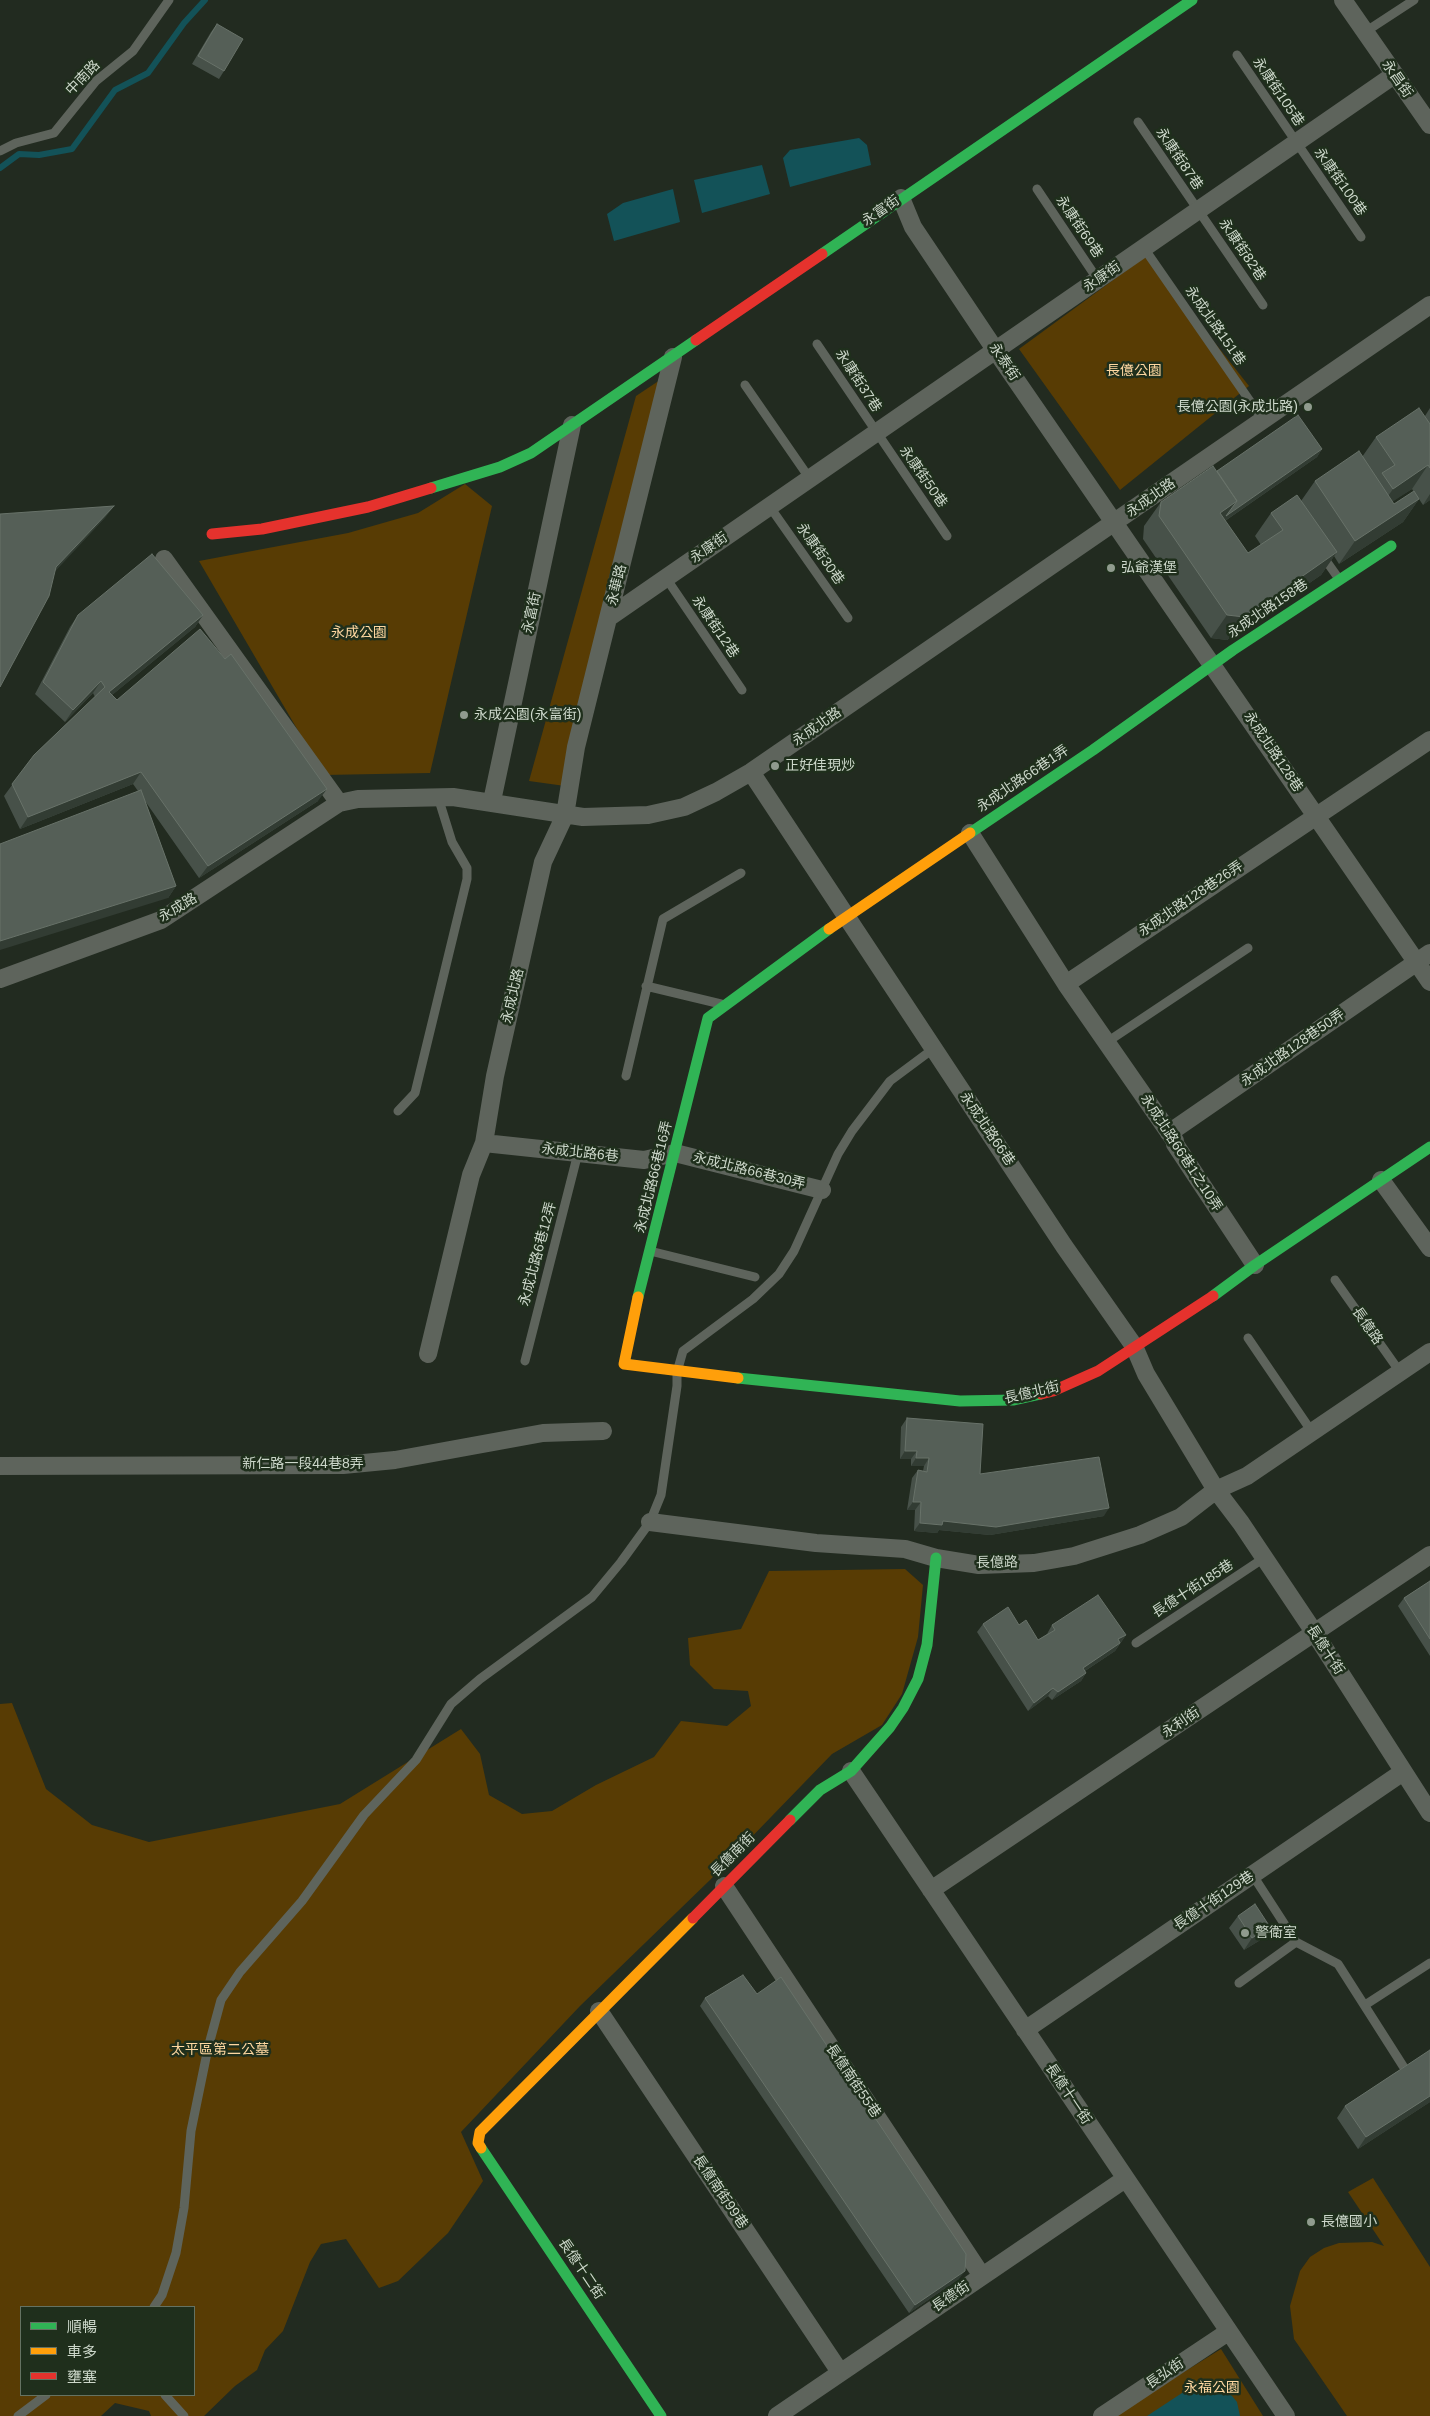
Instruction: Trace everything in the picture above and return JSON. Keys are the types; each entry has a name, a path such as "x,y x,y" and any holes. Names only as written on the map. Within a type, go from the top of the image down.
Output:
{"street":[{"name":"永富街","path":"212,534 262,529 315,520 436,488 531,453 1192,0"},
{"name":"永昌街","path":"1344,0 1430,126"},
{"name":"永康街","path":"608,618 1394,75"},
{"name":"永泰街","path":"901,198 913,227 1115,523"},
{"name":"永成北路","path":"428,1354 471,1174 484,1144 495,1076 543,862 564,815 583,817 648,815 684,807 752,772 1430,305"},
{"name":"永華路","path":"564,815 576,747 673,357"},
{"name":"永富街","path":"492,802 572,425"},
{"name":"永成北路128巷","path":"1115,523 1316,816 1423,958 1430,982"},
{"name":"永成北路158巷","path":"1213,664 1391,546"},
{"path":"164,559 339,803"},
{"name":"永成北路66巷1弄","path":"847,916 1093,750 1213,664"},
{"name":"永成北路128巷26弄","path":"1066,984 1430,740"},
{"name":"永成北路66巷","path":"752,772 933,1049 1134,1346 1146,1374 1216,1490"},
{"name":"永成路","path":"0,979 161,920 339,803 358,799 438,797 492,802 564,815"},
{"name":"永成北路66巷1之10弄","path":"970,833 1066,984 1169,1133 1255,1265"},
{"name":"永成北路66巷16弄","path":"624,1364 646,1258 651,1252 708,1018 847,916"},
{"name":"永成北路128巷50弄","path":"1169,1133 1423,958"},
{"name":"永成北路6巷","path":"484,1144 644,1160 676,1153"},
{"name":"長億北街","path":"624,1364 677,1372 960,1401 994,1402 1027,1397 1072,1384 1098,1371 1223,1290 1255,1265 1430,1147"},
{"name":"永成北路66巷30弄","path":"676,1153 822,1190"},
{"path":"1381,1180 1430,1248"},
{"name":"長億路","path":"650,1522 816,1543 905,1550 936,1558 979,1565 1034,1563 1074,1556 1140,1535 1181,1518 1216,1490 1247,1476 1430,1352"},
{"name":"新仁路一段44巷8弄","path":"0,1466 343,1465 394,1460 543,1433 603,1431"},
{"name":"長億十街","path":"1216,1490 1314,1632 1430,1813"},
{"name":"永利街","path":"931,1890 1430,1555"},
{"name":"長億南街","path":"479,2137 480,2132 820,1790 851,1771 890,1727 903,1708 918,1679 927,1645 936,1558"},
{"name":"長億十一街","path":"851,1771 1286,2416"},
{"name":"長億十街129巷","path":"1025,2030 1403,1772"},
{"name":"長億南街55巷","path":"724,1886 982,2276"},
{"name":"長億南街99巷","path":"599,2011 840,2372"},
{"name":"長億十二街","path":"479,2137 478,2143 661,2416"},
{"name":"長德街","path":"777,2416 1125,2179"},
{"name":"長弘街","path":"1102,2416 1228,2332"}],"lane":[{"name":"中南路","path":"0,151 16,143 54,133 96,81 133,52 170,0"},
{"path":"1365,32 1414,0"},
{"name":"永康街105巷","path":"1237,56 1296,143"},
{"name":"永康街87巷","path":"1138,122 1198,211"},
{"name":"永康街100巷","path":"1296,143 1361,237"},
{"name":"永康街69巷","path":"1037,189 1098,280"},
{"name":"永康街82巷","path":"1198,211 1263,305"},
{"name":"永成北路151巷","path":"1144,248 1263,420"},
{"name":"永康街37巷","path":"817,344 876,433"},
{"path":"745,385 810,479"},
{"name":"永康街50巷","path":"876,433 947,536"},
{"name":"永康街30巷","path":"770,507 848,618"},
{"path":"1319,550 1340,579"},
{"name":"永康街12巷","path":"666,578 742,690"},
{"path":"398,1112 415,1093 467,879 467,868 452,842 438,797"},
{"path":"626,1076 663,919 741,873"},
{"path":"1107,1042 1248,948"},
{"path":"646,986 726,1005"},
{"name":"永成北路66巷30弄","path":"155,2306 162,2295 176,2253 184,2208 191,2131 208,2048 221,2000 240,1972 302,1901 364,1815 416,1760 451,1704 480,1679 592,1597 621,1562 650,1522 661,1496 677,1386 677,1372 682,1351 753,1299 779,1274 794,1251 852,1131 890,1081 933,1049"},
{"name":"永成北路6巷12弄","path":"524,1361 578,1153"},
{"path":"651,1252 755,1277"},
{"name":"長億路","path":"1334,1280 1400,1372"},
{"path":"1248,1338 1312,1432"},
{"name":"長億十街185巷","path":"1136,1643 1264,1558"},
{"path":"1252,1874 1296,1942 1338,1964 1403,2066"},
{"path":"1239,1983 1296,1942"},
{"path":"1365,2005 1430,1963"},
{"path":"18,2416 45,2396"},
{"path":"166,2396 184,2416"}],"green space":[{"name":"長億公園","path":"1146,256 1249,386 1120,490 1019,349"},
{"path":"663,378 565,786 529,781 636,396"},
{"name":"永成公園","path":"465,484 492,506 430,773 324,775 199,561 348,533 418,513"},
{"name":"太平區第二公墓","path":"905,1569 923,1585 918,1637 902,1694 882,1725 832,1754 710,1880 580,2006 461,2132 483,2181 448,2233 398,2281 379,2288 346,2239 321,2244 310,2262 283,2331 265,2350 257,2370 235,2386 204,2416 151,2416 149,2411 115,2403 101,2416 0,2416 0,1704 12,1703 46,1789 92,1825 149,1842 340,1804 461,1729 480,1754 489,1795 522,1814 552,1811 596,1785 654,1757 681,1721 727,1726 751,1706 748,1691 714,1689 690,1665 688,1638 741,1629 769,1571"},
{"path":"1373,2178 1430,2267 1430,2416 1347,2416 1294,2339 1290,2306 1300,2271 1310,2257 1324,2248 1339,2243 1372,2242 1384,2246 1348,2192"},
{"name":"永福公園","path":"1221,2349 1263,2416 1113,2416"}],"water":[{"path":"859,138 867,145 871,165 790,187 783,158 790,150"},
{"path":"762,165 770,194 702,213 694,180"},
{"path":"673,189 680,222 614,241 607,214 623,203"},
{"path":"1199,2385 1218,2385 1232,2396 1237,2402 1240,2416 1147,2416 1182,2393"}],"building":[{"path":"217,24 243,39 224,71 198,56"},
{"path":"1419,408 1430,424 1430,468 1428,465 1393,489 1382,473 1395,465 1376,437"},
{"path":"1298,415 1322,449 1226,516 1237,501 1217,471"},
{"path":"1359,451 1394,504 1414,491 1419,499 1355,541 1315,481"},
{"path":"1213,466 1237,501 1220,513 1248,553 1283,530 1271,513 1297,495 1337,552 1244,617 1227,615 1159,516 1161,502"},
{"path":"114,506 56,567 49,596 0,687 0,514"},
{"path":"152,554 203,615 109,692 117,700 200,629 225,659 231,654 327,789 208,866 141,772 28,817 12,784 34,755 105,687 101,681 73,710 43,682 78,615"},
{"path":"141,790 176,886 0,941 0,844"},
{"path":"907,1418 983,1424 980,1474 1099,1457 1109,1508 996,1527 943,1521 942,1525 920,1523 921,1502 913,1502 918,1470 927,1472 929,1458 916,1458 917,1451 905,1451"},
{"path":"1430,1581 1430,1639 1404,1598"},
{"path":"1098,1595 1126,1635 1118,1639 1120,1643 1083,1668 1086,1673 1058,1692 1053,1688 1034,1703 983,1624 1008,1607 1019,1625 1026,1620 1038,1640 1055,1630 1052,1625"},
{"path":"1255,1904 1270,1927 1252,1938 1238,1916"},
{"path":"743,1975 757,1994 781,1977 966,2254 965,2271 915,2305 705,1998"},
{"path":"1430,2050 1430,2096 1366,2137 1345,2106"}],"waterway":[{"path":"0,168 19,154 39,155 72,149 115,90 148,73 184,23 205,0"}],"traffic: fast":[{"path":"822,254 1192,0"},
{"path":"431,488 500,467 531,453 696,340"},
{"path":"970,833 1093,750 1233,650 1391,546"},
{"path":"638,1297 708,1018 829,929"},
{"path":"1213,1296 1255,1265 1430,1147"},
{"path":"738,1378 960,1401 1014,1400 1041,1394"},
{"path":"790,1820 820,1790 851,1771 890,1727 903,1708 918,1679 927,1645 936,1558"},
{"path":"481,2148 661,2416"}],"traffic: slow":[{"path":"829,929 970,833"},
{"path":"638,1297 624,1364 738,1378"},
{"path":"481,2148 478,2143 480,2132 693,1918"}],"traffic: jam":[{"path":"696,340 822,254"},
{"path":"212,534 262,529 368,507 431,488"},
{"path":"1041,1394 1053,1391 1098,1371 1213,1296"},
{"path":"693,1918 790,1820"}],"place":[{"name":"長億公園(永成北路)","path":"1308,407"},
{"name":"弘爺漢堡","path":"1111,568"},
{"name":"永成公園(永富街)","path":"464,715"},
{"name":"正好佳現炒","path":"775,766"},
{"name":"警衛室","path":"1245,1933"},
{"name":"長億國小","path":"1311,2222"}]}
